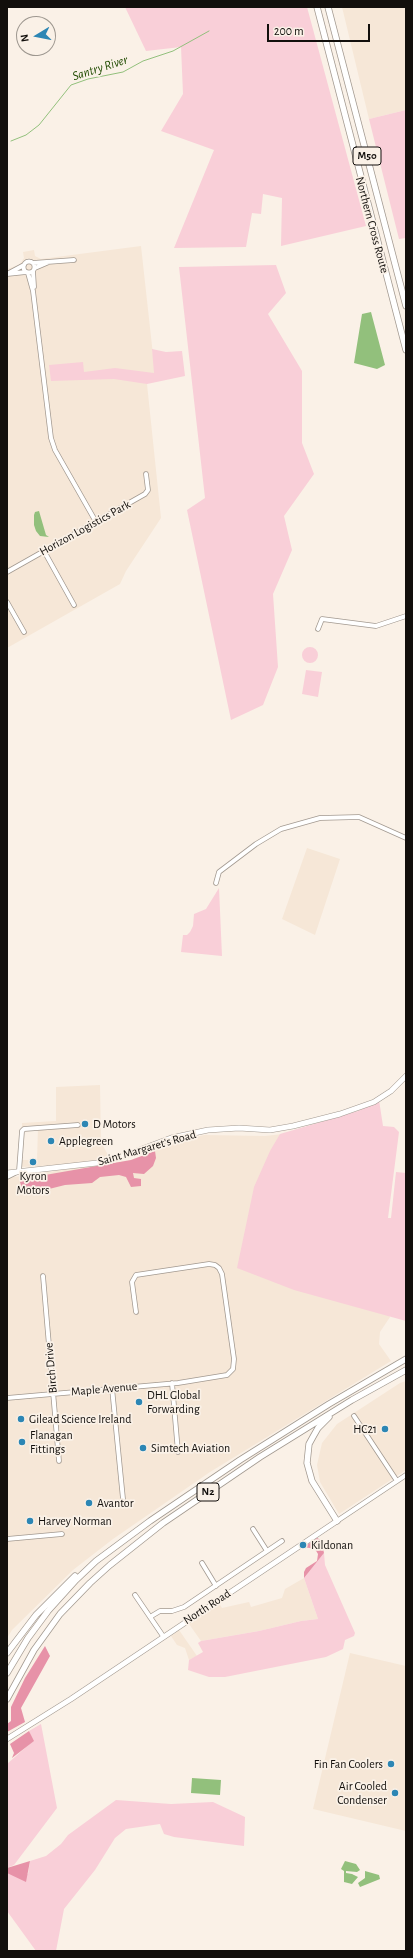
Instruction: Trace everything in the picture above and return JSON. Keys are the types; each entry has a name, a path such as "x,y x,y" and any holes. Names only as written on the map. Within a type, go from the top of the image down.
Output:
{"highway":[{"path":"313,7 339,95"},
{"name":"Northern Cross Route","path":"317,7 406,350"},
{"name":"Northern Cross Route","path":"328,7 406,306"},
{"name":"N2","path":"7,1673 39,1623 76,1580 126,1538 287,1429 406,1358"},
{"name":"N2","path":"7,1699 34,1650 60,1614 110,1565 163,1524 246,1466 371,1389 406,1370"},
{"path":"337,1521 312,1481 308,1463 310,1444 318,1428 326,1419 371,1389"},
{"path":"7,1653 36,1615 79,1572 105,1550 146,1520 199,1488"}],"main road":[{"name":"Saint Margaret's Road","path":"7,1173 97,1163 126,1155 171,1138 208,1130 239,1128 270,1130 293,1126 345,1112 374,1102 391,1091 406,1076"},
{"name":"Saint Margaret's Road","path":"7,1170 19,1171"},
{"name":"North Road","path":"7,1739 71,1699 337,1521"}],"street":[{"path":"7,274 28,262 33,263 74,260"},
{"path":"7,274 27,272 50,262"},
{"path":"33,263 33,291 51,438 55,450 96,522"},
{"path":"24,265 33,291"},
{"name":"Horizon Logistics Park","path":"7,572 146,492 146,474"},
{"path":"44,551 74,605"},
{"path":"7,602 24,632"},
{"path":"318,629 322,619 376,626 398,617 406,616"},
{"path":"216,882 218,872 256,844 281,829 320,818 359,817 406,838"},
{"path":"7,1176 19,1171 22,1131 24,1129 78,1125"},
{"name":"Maple Avenue","path":"7,1398 178,1383 227,1375 233,1370 234,1360 222,1274 219,1268 209,1264 136,1275 132,1282 136,1312"},
{"name":"Birch Drive","path":"43,1276 59,1461"},
{"path":"172,1383 178,1452"},
{"path":"112,1388 123,1499"},
{"path":"354,1416 397,1481"},
{"name":"North Road","path":"337,1521 406,1475"},
{"path":"253,1529 267,1550"},
{"path":"7,1539 62,1534"},
{"path":"150,1617 160,1611 180,1609 282,1541"},
{"path":"202,1563 216,1586"},
{"path":"135,1595 163,1636"}],"shaded area":[{"path":"125,7 307,7 366,226 281,246 282,198 263,194 261,214 252,213 246,247 174,248 214,150 161,131 183,94 181,47 146,51"},
{"path":"342,7 406,7 406,110 369,119"},
{"path":"406,110 406,238 399,239 369,119"},
{"path":"141,246 155,373 147,384 161,518 126,571 120,584 7,648 7,269 19,265 24,258 23,252 34,250 35,256 41,259"},
{"path":"276,265 286,293 268,314 302,371 302,443 314,474 284,516 292,550 273,594 278,667 263,705 231,720 187,510 205,498 179,267"},
{"path":"371,312 385,365 377,369 354,363 362,314"},
{"path":"152,349 166,352 182,351 185,376 147,384 114,379 51,381 49,365 83,362 84,372 115,368 154,373"},
{"path":"39,511 46,535 49,537 40,536 36,531 34,525 34,515 35,512"},
{"path":"310,647 316,649 318,655 316,661 310,663 304,661 302,655 304,649"},
{"path":"306,670 322,672 318,697 302,694"},
{"path":"307,848 340,859 315,935 282,919"},
{"path":"219,888 222,956 181,952 183,935 187,935 190,932 193,926 194,914 206,909"},
{"path":"100,1085 101,1142 109,1157 75,1164 22,1167 21,1160 37,1160 38,1128 22,1131 22,1123 56,1121 56,1087"},
{"path":"379,1100 383,1126 394,1127 399,1132 388,1218 391,1218 396,1172 406,1173 406,1321 294,1290 237,1268 254,1187 270,1151 280,1134 358,1111"},
{"path":"283,1134 390,1317 380,1332 379,1344 391,1361 210,1472 113,1539 73,1570 12,1630 7,1638 7,1178 131,1160 175,1143 204,1135 265,1136"},
{"path":"155,1151 156,1158 153,1166 144,1174 133,1173 134,1178 141,1179 141,1186 131,1187 126,1177 119,1175 100,1177 92,1183 65,1185 33,1193 27,1193 22,1189 20,1182 25,1176 45,1175 131,1160"},
{"path":"406,1381 406,1470 339,1514 320,1482 317,1465 322,1443 337,1424 400,1383"},
{"path":"317,1538 321,1540 324,1553 304,1578 306,1568 317,1561 318,1554 315,1549 304,1547"},
{"path":"324,1553 325,1565 355,1633 354,1636 345,1640 343,1649 326,1657 225,1677 209,1677 188,1670 189,1660 203,1652 198,1643 201,1641 318,1619 304,1578"},
{"path":"304,1578 318,1619 201,1641 189,1624 219,1603 222,1608 249,1602 251,1607 282,1598 285,1589"},
{"path":"179,1630 197,1656 189,1660 185,1648 177,1645 171,1636"},
{"path":"45,1646 50,1656 21,1708 25,1722 7,1732 7,1724 11,1721 11,1707 25,1678"},
{"path":"350,1653 406,1666 406,1831 313,1809"},
{"path":"41,1724 57,1808 14,1865 7,1868 7,1764 33,1741 29,1731"},
{"path":"29,1731 34,1741 12,1758 14,1753 10,1744"},
{"path":"192,1778 221,1780 220,1795 191,1793"},
{"path":"116,1800 171,1804 213,1802 245,1817 244,1846 174,1837 164,1834 160,1824 126,1829 115,1838 95,1870 64,1909 56,1951 36,1951 7,1911 7,1873 28,1874 30,1861 46,1856 61,1844 68,1835"},
{"path":"30,1861 26,1882 7,1873 7,1868"},
{"path":"345,1861 356,1864 360,1870 357,1872 346,1871 346,1873 358,1877 352,1884 344,1882 344,1871 341,1869"},
{"path":"365,1871 379,1875 380,1879 360,1887 358,1883 365,1878"}],"waterway":[{"name":"Santry River","path":"11,141 26,135 39,125 71,85 88,79 123,72 143,61 173,51 209,31"}],"place":[{"name":"D Motors","path":"85,1124"},
{"name":"Applegreen","path":"51,1141"},
{"name":"Kyron Motors","path":"33,1162"},
{"name":"DHL Global Forwarding","path":"139,1402"},
{"name":"Gilead Science Ireland","path":"21,1419"},
{"name":"HC21","path":"385,1429"},
{"name":"Flanagan Fittings","path":"22,1442"},
{"name":"Simtech Aviation","path":"143,1448"},
{"name":"Avantor","path":"89,1503"},
{"name":"Harvey Norman","path":"30,1521"},
{"name":"Kildonan","path":"303,1545"},
{"name":"Fin Fan Coolers","path":"391,1764"},
{"name":"Air Cooled Condenser","path":"395,1793"}]}
